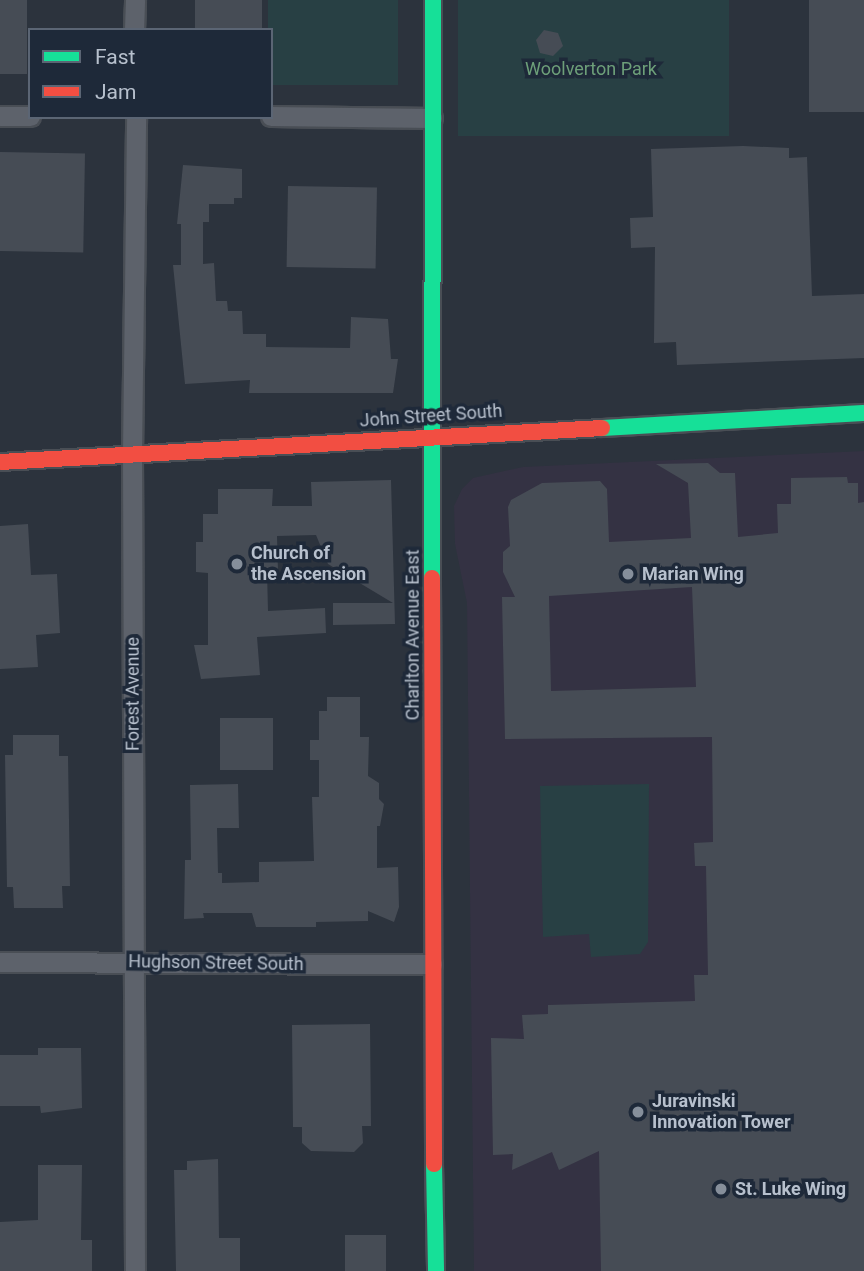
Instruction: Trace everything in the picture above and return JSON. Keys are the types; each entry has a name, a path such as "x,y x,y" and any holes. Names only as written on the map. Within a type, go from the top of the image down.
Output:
{"main road":[{"name":"Charlton Avenue East","path":"433,0 432,964 436,1271"},
{"name":"John Street South","path":"0,462 432,435 864,413"}],"street":[{"path":"134,28 135,0"},
{"path":"0,116 28,116"},
{"path":"273,116 432,118"},
{"name":"Forest Avenue","path":"135,1271 132,454 136,119"},
{"name":"Hughson Street South","path":"0,962 432,964"}],"shaded area":[{"path":"864,451 864,1271 474,1271 467,603 455,544 454,506 462,489 473,478 523,467"}],"green space":[{"path":"268,0 398,0 398,85 273,85 273,28 268,28"},
{"name":"Woolverton Park","path":"458,0 729,0 729,136 458,136"},
{"path":"649,784 648,942 640,954 591,957 589,934 543,937 540,786"}],"building":[{"path":"0,0 27,0 27,74 0,74"},
{"path":"195,0 262,0 262,28 195,28"},
{"path":"809,0 864,0 864,112 809,112"},
{"path":"544,30 558,33 563,46 553,56 540,53 536,40"},
{"path":"743,146 789,148 789,158 807,157 812,296 864,294 864,358 677,365 676,342 654,343 655,247 631,248 630,218 653,217 651,149"},
{"path":"0,152 85,153 83,252 0,251"},
{"path":"183,165 242,169 242,198 234,198 234,204 209,204 209,222 203,222 203,264 214,263 216,301 227,301 228,311 242,311 243,334 266,334 266,347 350,348 351,317 388,319 391,359 398,359 393,393 249,393 250,380 185,384 173,265 181,265 181,224 177,224"},
{"path":"288,186 377,188 376,269 287,267"},
{"path":"708,463 720,473 735,473 738,537 778,533 777,504 791,504 791,478 847,477 848,483 858,483 858,503 864,502 864,1271 601,1271 599,1151 559,1170 552,1152 512,1170 513,1154 493,1155 491,1038 524,1039 522,1015 548,1014 548,1005 695,1001 694,975 708,975 706,866 695,866 694,843 713,842 712,737 505,739 502,597 515,597 503,572 503,552 510,546 508,507 511,500 542,483 600,481 607,489 609,542 691,538 688,483 656,464","holes":["692,587 696,687 551,691 549,596"]},
{"path":"391,480 395,624 333,625 333,603 393,603 328,564 316,535 277,536 278,571 267,571 268,611 325,608 326,633 257,637 260,675 201,679 194,645 208,645 208,573 196,572 196,542 203,542 203,514 218,514 218,489 273,489 272,506 312,506 311,482"},
{"path":"28,524 31,575 57,574 60,633 36,635 38,667 0,669 0,526"},
{"path":"327,697 360,697 360,737 369,737 368,776 379,783 379,799 384,804 380,826 377,826 377,868 398,867 399,907 394,922 368,911 368,921 316,922 316,927 256,927 252,913 203,913 204,918 184,919 185,860 191,860 190,785 238,784 239,828 217,828 218,873 222,873 222,883 259,882 259,862 314,861 312,797 319,797 319,760 310,760 310,740 319,740 319,711 327,711"},
{"path":"220,718 273,718 273,770 220,770"},
{"path":"13,735 59,735 59,756 68,756 70,886 62,886 63,908 14,908 13,887 7,887 5,755 13,755"},
{"path":"370,1024 371,1126 362,1126 363,1143 354,1152 311,1151 302,1143 302,1127 293,1127 292,1025"},
{"path":"38,1048 81,1048 82,1108 41,1113 40,1106 0,1106 0,1055 38,1055"},
{"path":"218,1159 219,1238 240,1238 240,1271 176,1271 174,1170 187,1170 187,1161"},
{"path":"38,1165 82,1165 81,1240 92,1240 92,1271 0,1271 0,1222 38,1220"},
{"path":"345,1235 386,1235 386,1271 345,1271"}],"traffic: fast":[{"path":"432,578 433,0"},
{"path":"602,428 864,413"},
{"path":"434,1164 436,1271"}],"traffic: jam":[{"path":"0,462 602,428"},
{"path":"432,578 434,1164"}],"place":[{"name":"Church of the Ascension","path":"237,564"},
{"name":"Marian Wing","path":"628,574"},
{"name":"Juravinski Innovation Tower","path":"638,1112"},
{"name":"St. Luke Wing","path":"721,1189"}]}
